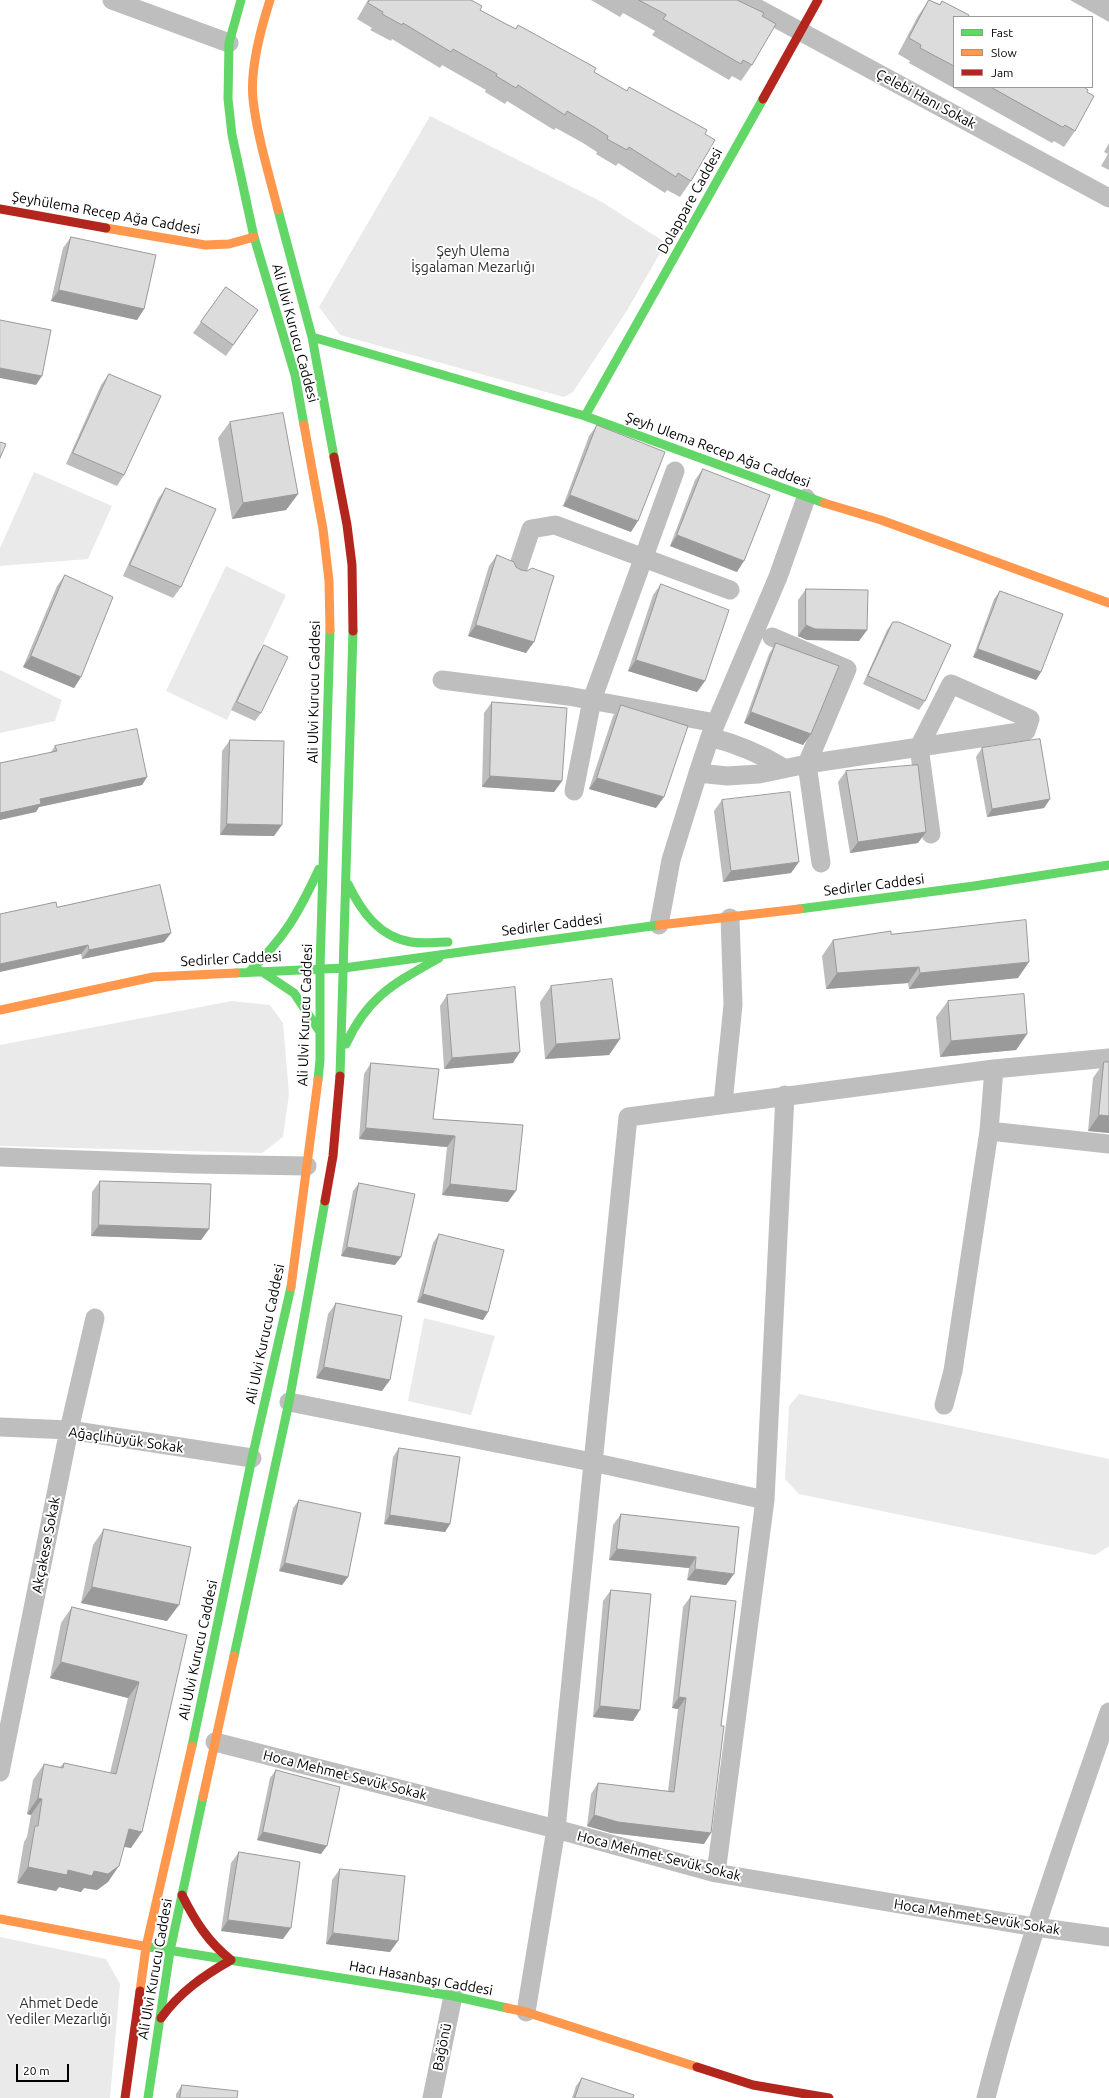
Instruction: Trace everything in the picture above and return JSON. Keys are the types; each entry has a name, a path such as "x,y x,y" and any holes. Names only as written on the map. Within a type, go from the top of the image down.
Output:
{"main road":[{"name":"Ali Ulvi Kurucu Caddesi","path":"125,2098 146,1947 190,1757 252,1458 291,1291 320,1060 320,968 330,646 329,581 323,529 295,375 254,237 232,135 228,99 229,43 241,0"},
{"name":"Ali Ulvi Kurucu Caddesi","path":"148,2098 170,1950 289,1402 333,1156 342,1053 353,645 352,565 347,525 312,336 279,216 258,129 253,98 255,67 270,0"},
{"name":"Dolappare Caddesi","path":"585,416 818,0"},
{"name":"Şeyhülema Recep Ağa Caddesi","path":"0,209 205,245 229,244 254,237"},
{"name":"Şeyh Ulema Recep Ağa Caddesi","path":"312,336 585,416 806,498 881,520 1109,603"},
{"path":"249,972 276,945 290,926 304,902 324,859"},
{"name":"Sedirler Caddesi","path":"0,1010 152,977 344,968 658,925 730,918 974,886 1109,866"},
{"path":"347,882 357,904 372,922 387,934 410,942 531,942"},
{"path":"342,1053 352,1028 372,1000 446,953"},
{"path":"261,971 294,993 320,1032"},
{"path":"160,2020 169,2006 186,1987 231,1960 212,1945 198,1928 182,1895"},
{"name":"Hacı Hasanbaşı Caddesi","path":"0,1919 146,1947 453,1996 526,2012 751,2092 829,2098"}],"street":[{"path":"112,0 229,43"},
{"name":"Çelebi Hanı Sokak","path":"742,0 1109,198"},
{"path":"574,791 592,700 675,471"},
{"path":"658,925 671,860 698,773 713,730 778,577 806,498"},
{"path":"517,571 531,529 555,525 730,590"},
{"path":"772,637 847,669 807,764 821,863"},
{"path":"442,680 592,700 713,730 732,743 761,754 784,768"},
{"path":"698,773 727,776 759,774 807,764 919,747 1026,731 1030,719 951,684 919,747 931,834"},
{"path":"723,1103 733,1005 730,918"},
{"path":"526,2012 556,1829 628,1117 723,1103 994,1069 1109,1058"},
{"path":"944,1405 953,1371 989,1131 994,1069"},
{"path":"716,1873 764,1500 785,1095"},
{"path":"989,1131 1109,1144"},
{"path":"0,1157 192,1164 307,1166"},
{"name":"Akçakese Sokak","path":"0,1772 69,1430 95,1318"},
{"path":"289,1402 592,1462 764,1500"},
{"name":"Ağaçlıhüyük Sokak","path":"0,1427 69,1430 252,1458"},
{"path":"986,2098 1004,2025 1035,1927 1109,1712"},
{"name":"Hoca Mehmet Sevük Sokak","path":"215,1742 556,1829 716,1873 1035,1927 1109,1937"},
{"name":"Bağönü","path":"432,2098 453,1996"}],"green space":[{"name":"Şeyh Ulema İşgalaman Mezarlığı","path":"430,116 602,202 666,243 626,312 573,392 564,397 340,335 319,307"},
{"path":"34,472 112,506 88,559 0,566 0,548"},
{"path":"226,566 286,595 227,720 166,691"},
{"path":"0,670 62,700 55,721 0,733"},
{"path":"232,1001 270,1005 283,1023 289,1094 283,1137 262,1153 0,1146 0,1045"},
{"path":"424,1318 495,1336 471,1415 408,1401"},
{"path":"799,1394 1109,1459 1109,1546 1095,1555 799,1494 785,1479 789,1406"},
{"name":"Ahmet Dede Yediler Mezarlığı","path":"0,1937 106,1959 120,1984 110,2098 0,2098"}],"building":[{"path":"370,0 471,0 482,6 480,10 516,29 518,25 596,68 594,72 627,91 629,87 707,130 705,134 715,140 691,181 678,173 676,177 629,147 627,150 607,139 608,136 567,111 565,115 518,85 516,88 496,76 497,74 453,49 451,52 403,23 402,25 382,14 383,12 368,3"},
{"path":"639,0 737,0 764,13 762,16 776,24 752,65 743,60 741,64 663,19 666,15"},
{"path":"929,0 940,5 942,1 969,15 953,16 953,65 920,48 921,45 909,38"},
{"path":"993,88 1085,88 1088,90 1087,92 1094,96 1075,131 1065,125 1063,127"},
{"path":"71,237 156,255 144,309 59,290"},
{"path":"226,287 258,310 233,345 201,322"},
{"path":"0,320 51,330 42,376 0,368"},
{"path":"109,374 161,396 124,475 73,453"},
{"path":"283,413 298,494 243,503 230,422"},
{"path":"597,425 665,452 638,521 570,495"},
{"path":"0,442 6,444 0,458"},
{"path":"703,469 770,495 744,561 677,535"},
{"path":"166,488 216,509 181,587 130,565"},
{"path":"497,555 514,562 516,567 521,570 527,571 532,568 554,576 534,642 476,625"},
{"path":"65,575 113,597 81,677 31,656"},
{"path":"661,584 729,610 705,681 636,660"},
{"path":"806,589 868,590 867,630 815,629 806,625"},
{"path":"1000,591 1063,614 1041,672 978,649"},
{"path":"893,622 899,622 951,645 925,701 868,676"},
{"path":"776,643 839,666 811,734 751,712"},
{"path":"264,645 288,657 261,713 237,702"},
{"path":"492,702 567,708 562,781 490,776"},
{"path":"621,705 688,726 664,797 597,778"},
{"path":"137,729 147,777 40,799 41,804 0,813 0,763 57,751 55,746"},
{"path":"1040,739 1050,799 992,809 982,748"},
{"path":"230,740 284,741 282,825 227,824"},
{"path":"918,765 926,832 858,842 846,771"},
{"path":"790,792 799,862 731,871 722,800"},
{"path":"160,885 171,933 89,950 88,945 0,964 0,914 56,902 57,907"},
{"path":"1026,920 1029,962 920,973 919,967 837,973 833,940 891,931 891,934"},
{"path":"612,979 620,1039 556,1044 551,986"},
{"path":"515,987 520,1052 452,1058 447,995"},
{"path":"1024,994 1027,1034 951,1041 948,1001"},
{"path":"1104,1062 1109,1062 1109,1116 1099,1115"},
{"path":"371,1063 439,1069 433,1119 523,1125 516,1191 450,1184 455,1136 366,1128"},
{"path":"100,1181 211,1184 209,1229 99,1225"},
{"path":"359,1183 415,1194 401,1257 347,1247"},
{"path":"439,1234 504,1250 488,1312 423,1294"},
{"path":"336,1303 402,1316 390,1380 324,1367"},
{"path":"399,1448 460,1457 450,1524 390,1515"},
{"path":"299,1500 361,1513 348,1577 285,1563"},
{"path":"621,1514 739,1527 734,1574 695,1569 696,1557 617,1549"},
{"path":"104,1529 191,1547 179,1605 92,1587"},
{"path":"611,1590 651,1594 640,1710 600,1706"},
{"path":"691,1596 736,1601 721,1726 724,1726 711,1833 618,1822 594,1815 598,1783 674,1792 686,1698 679,1697"},
{"path":"72,1607 187,1635 142,1832 129,1829 119,1866 108,1874 94,1871 92,1876 68,1870 67,1875 28,1867 35,1826 38,1826 42,1799 38,1798 44,1764 63,1768 64,1763 116,1774 139,1682 61,1662"},
{"path":"276,1770 340,1787 327,1846 263,1832"},
{"path":"239,1852 300,1862 291,1928 228,1920"},
{"path":"340,1869 405,1876 398,1941 333,1933"},
{"path":"582,2078 634,2095 633,2098 575,2098"},
{"path":"182,2085 238,2091 237,2098 180,2098"}],"traffic: fast":[{"path":"241,0 229,43 228,99 232,135 254,237 295,375 304,425"},
{"path":"585,416 763,99"},
{"path":"278,210 312,337 334,457"},
{"path":"312,337 585,416 824,503"},
{"path":"318,1080 320,1060 320,968 330,630"},
{"path":"340,1076 353,631"},
{"path":"799,909 974,886 1109,865"},
{"path":"249,972 272,947 290,924 319,869"},
{"path":"348,884 365,913 380,929 389,935 416,943 448,942"},
{"path":"236,973 344,968 659,925"},
{"path":"346,1044 373,1002 384,992 409,975 439,958"},
{"path":"261,971 294,993 320,1032"},
{"path":"234,1656 289,1402 325,1201"},
{"path":"192,1746 252,1458 291,1287"},
{"path":"148,2098 170,1951 203,1797"},
{"path":"143,1946 453,1996 507,2008"}],"traffic: slow":[{"path":"270,0 257,49 252,88 257,127 278,210"},
{"path":"106,228 205,245 229,244 254,237"},
{"path":"304,425 323,529 329,581 330,630"},
{"path":"824,503 881,520 1109,603"},
{"path":"659,925 799,909"},
{"path":"0,1010 153,977 236,973"},
{"path":"291,1287 318,1080"},
{"path":"203,1797 234,1656"},
{"path":"140,1991 146,1947 192,1746"},
{"path":"0,1919 143,1946"},
{"path":"507,2008 526,2012 697,2067"}],"traffic: jam":[{"path":"763,99 818,0"},
{"path":"0,209 106,228"},
{"path":"334,457 347,525 352,565 353,631"},
{"path":"325,1201 333,1156 340,1076"},
{"path":"161,2018 184,1992 211,1972 231,1960 215,1946 192,1914 182,1895"},
{"path":"125,2098 140,1991"},
{"path":"697,2067 753,2085 829,2098"}]}
